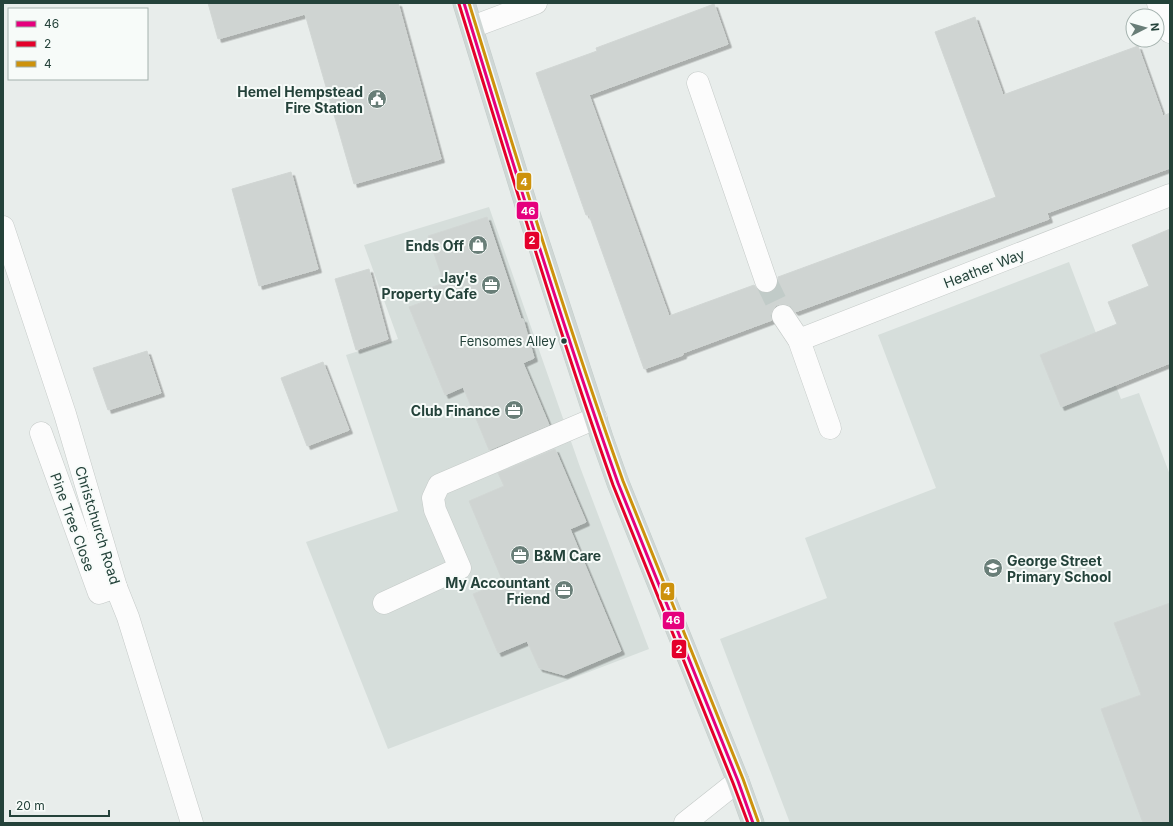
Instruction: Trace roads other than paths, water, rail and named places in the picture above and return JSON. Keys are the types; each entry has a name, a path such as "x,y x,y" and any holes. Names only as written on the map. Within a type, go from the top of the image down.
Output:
{"main road":[{"path":"464,3 527,208 621,490 753,823"}],"street":[{"path":"472,27 536,3"},
{"path":"1158,3 1170,32"},
{"path":"698,83 766,281"},
{"name":"Heather Way","path":"799,340 1170,195"},
{"name":"Christchurch Road","path":"3,227 65,414 116,587 128,617 192,823"},
{"path":"783,316 799,340 830,428"},
{"path":"384,603 460,568 435,510 434,498 439,485 596,418"},
{"name":"Pine Tree Close","path":"41,433 99,593 116,587"},
{"path":"685,823 738,782"}],"tunnel":[{"path":"766,281 783,316"}],"place":[{"name":"Hemel Hempstead Fire Station","path":"377,99"},
{"name":"Ends Off","path":"478,245"},
{"name":"Jay's Property Cafe","path":"491,285"},
{"name":"Fensomes Alley","path":"564,341"},
{"name":"Club Finance","path":"514,410"},
{"name":"B&M Care","path":"520,555"},
{"name":"George Street Primary School","path":"993,568"},
{"name":"My Accountant Friend","path":"564,590"}]}
